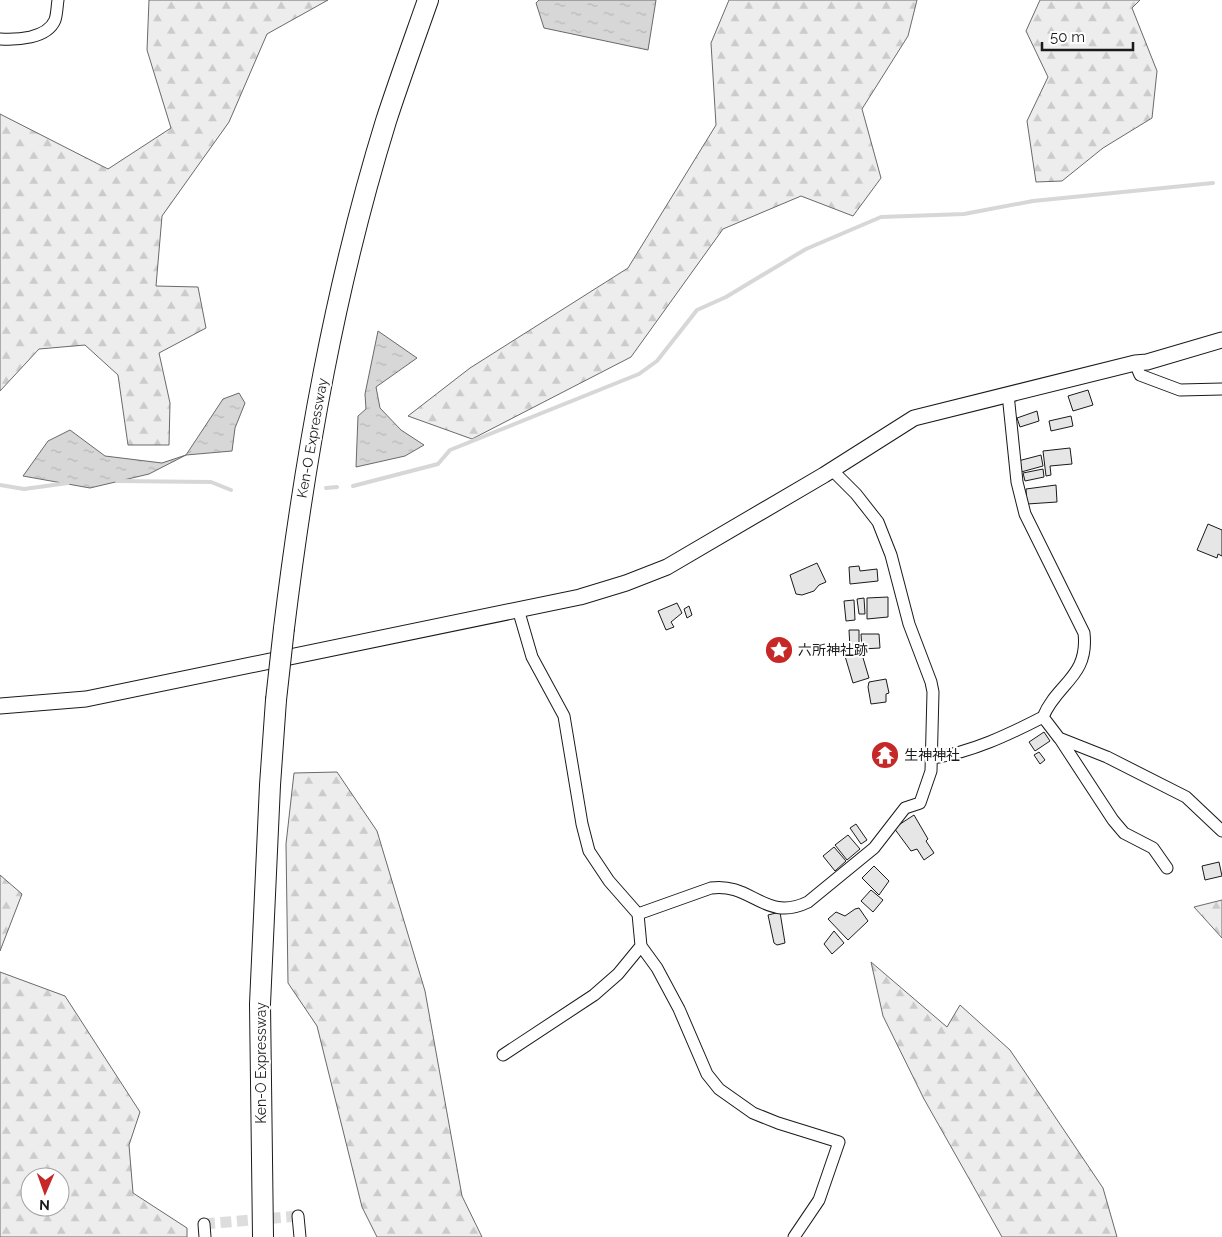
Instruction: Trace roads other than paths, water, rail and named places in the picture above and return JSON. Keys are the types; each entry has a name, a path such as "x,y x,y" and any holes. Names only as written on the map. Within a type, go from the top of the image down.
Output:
{"highway":[{"name":"Ken-O Expressway","path":"262,1237 260,1004 264,889 276,700 297,525 319,394 349,258 386,122 428,0"},
{"name":"Ken-O Expressway","path":"264,889 268,1237"},
{"path":"249,1237 254,1083 260,1004"}],"street":[{"path":"0,39 30,38 44,30 54,21 58,0"},
{"path":"0,706 86,699 580,597 626,583 667,567 832,470 914,418 1135,363 1147,362 1222,340"},
{"path":"1135,363 1140,375 1180,390 1222,390"},
{"path":"933,758 952,755 1001,738 1043,717 1049,704 1074,676 1083,660 1086,646 1084,634 1025,514 1017,482 1008,394"},
{"path":"638,914 711,888 723,886 745,892 771,907 798,907 808,902 874,848 905,808 920,803 931,771 933,758 933,692 909,624 891,555 878,522 856,494 832,470"},
{"path":"518,610 532,657 564,716 588,851 609,881 638,914 641,946 657,968 679,1009 707,1074 719,1089 754,1112 778,1123 839,1142 819,1200 794,1237"},
{"path":"1043,717 1113,820 1124,833 1153,848 1167,868"},
{"path":"1059,738 1107,758 1186,797 1222,831"},
{"path":"502,1055 594,996 618,974 641,946"},
{"path":"298,1216 300,1237"},
{"path":"204,1224 205,1237"}],"water":[{"path":"539,0 656,0 648,50 544,28 536,3"},
{"path":"378,331 417,358 376,387 380,408 401,430 424,445 405,456 356,467 358,416 366,409 365,394"},
{"path":"239,393 245,403 235,428 232,451 186,455 223,399"},
{"path":"70,430 105,456 162,463 186,455 149,474 90,488 23,476 48,441"}],"waterway":[{"path":"353,486 438,464 450,450 639,374 657,361 697,310 726,297 806,249 881,217 964,214 1033,201 1213,183"},
{"path":"117,481 211,482 231,490"},
{"path":"0,485 24,489 68,483"},
{"path":"326,488 337,487"}],"tunnel":[{"path":"204,1224 298,1216"}],"place":[{"name":"六所神社跡","path":"779,650"},
{"name":"生神神社","path":"885,755"}]}
